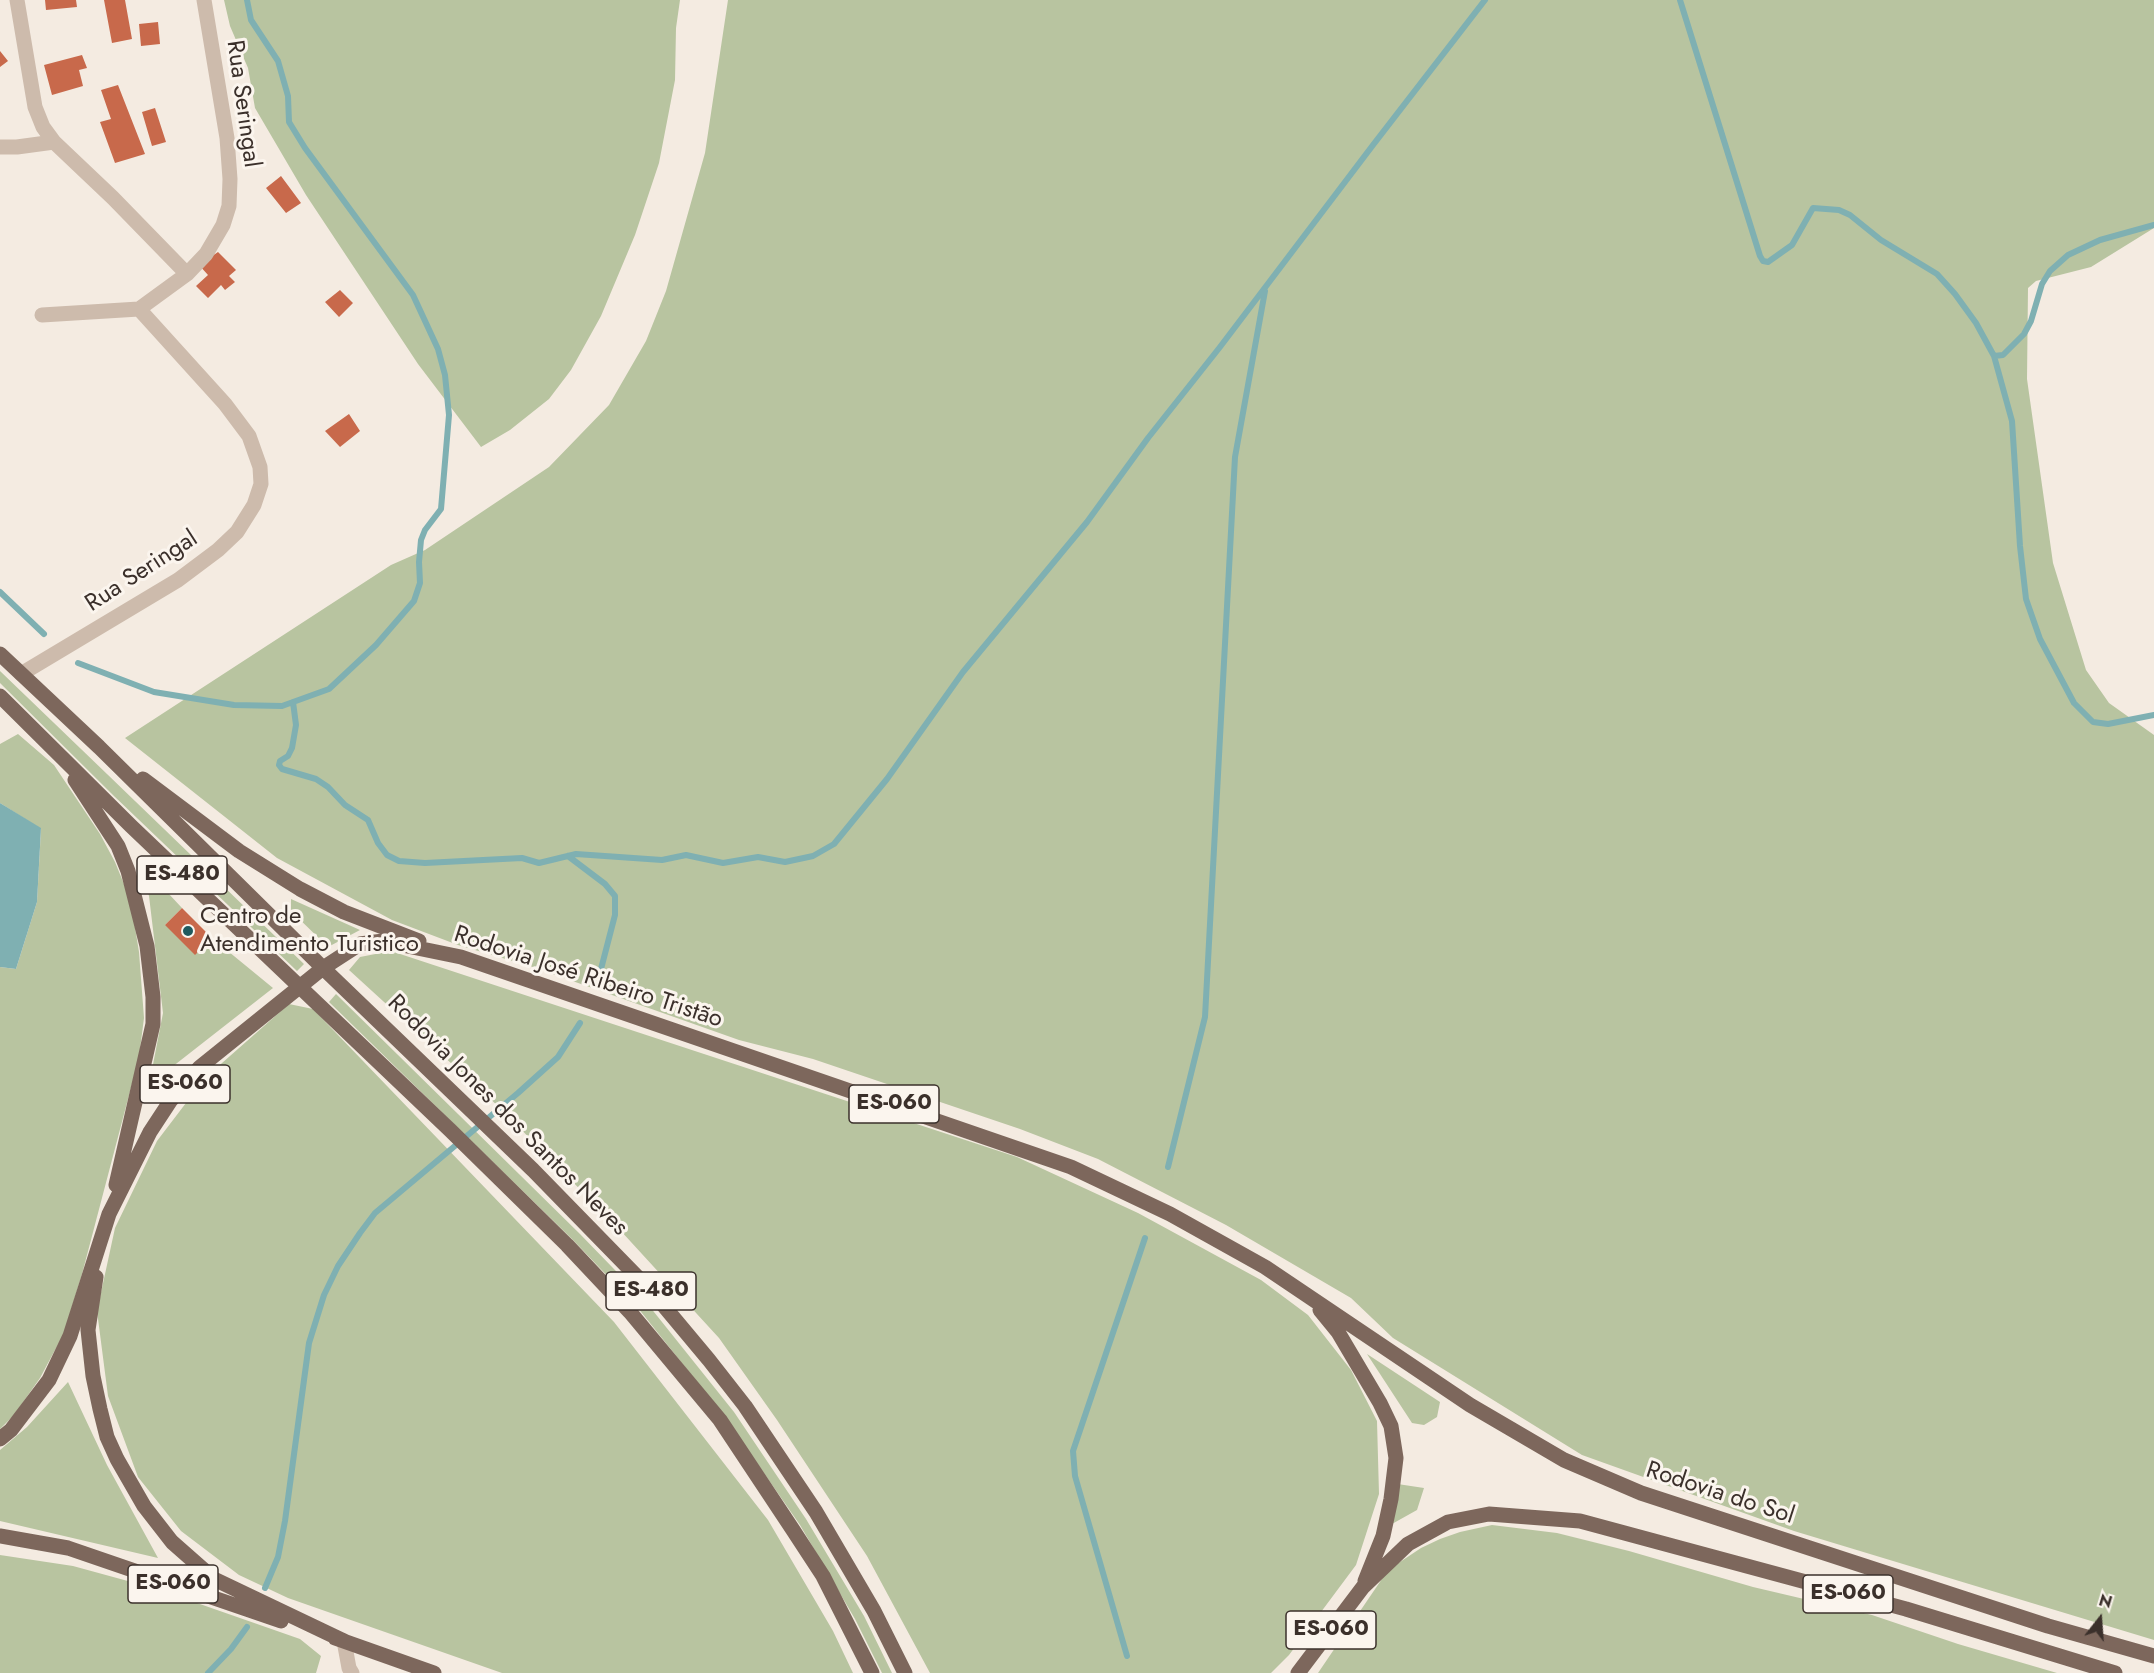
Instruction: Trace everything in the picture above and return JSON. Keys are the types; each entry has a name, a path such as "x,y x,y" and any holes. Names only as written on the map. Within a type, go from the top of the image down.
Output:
{"main road":[{"name":"Rodovia Jones dos Santos Neves","path":"0,654 99,747 323,968 533,1170 653,1293 745,1406 816,1512 874,1611 905,1673"},
{"name":"Rodovia Jones dos Santos Neves","path":"0,696 65,762 301,986 558,1237 646,1330 720,1420 787,1521 823,1576 872,1673"},
{"path":"99,747 239,851 300,889 344,912 460,957"},
{"path":"65,762 118,846 128,871 147,946 153,997 153,1024 109,1214"},
{"name":"Rodovia José Ribeiro Tristão","path":"0,1439 11,1430 49,1380 70,1335 109,1214 150,1132 171,1100 200,1067 323,968 360,944 383,941 460,957 1071,1167 1170,1214 1265,1267 1308,1296"},
{"path":"103,1236 88,1330 93,1376 107,1437 128,1480 144,1506 172,1542 214,1579 344,1641"},
{"path":"1308,1296 1338,1332 1391,1426 1396,1458 1391,1499 1383,1536 1363,1587"},
{"name":"Rodovia do Sol","path":"1308,1296 1470,1406 1564,1460 1641,1493 2048,1626 2154,1656"},
{"name":"ES-060","path":"1298,1673 1363,1587 1408,1544 1448,1522 1489,1514 1580,1521 1906,1609 2115,1673"},
{"name":"ES-060","path":"0,1536 68,1548 434,1673"}],"street":[{"path":"17,0 35,107 43,127 54,142 113,198 187,274"},
{"name":"Rua Seringal","path":"21,674 178,580 218,550 237,532 254,505 261,484 260,467 249,436 225,404 139,309 187,274 206,254 223,225 229,206 227,138 204,0"},
{"path":"0,147 54,142"},
{"path":"42,315 139,309"},
{"path":"344,1641 352,1673"}],"green space":[{"path":"224,0 680,0 676,28 675,80 659,163 635,235 601,316 571,370 549,399 510,430 481,447 418,364 306,195 255,108 248,68 230,26"},
{"path":"728,0 2154,0 2154,228 2091,267 2036,281 2028,288 2027,379 2053,563 2086,670 2109,703 2154,735 2154,1640 1794,1531 1582,1455 1393,1338 1351,1298 1226,1225 1098,1159 1020,1129 813,1059 739,1040 533,967 458,945 392,920 277,858 125,738 391,565 425,550 549,467 609,405 646,341 666,291 705,153"},
{"path":"0,671 304,964 297,971 115,797 0,683"},
{"path":"18,734 54,765 100,834 115,862 133,915 139,952 144,1018 139,1057 82,1274 64,1333 40,1378 14,1415 0,1429 0,967 16,969 37,902 41,829 0,803 0,744"},
{"path":"140,863 182,908 165,925 212,938 273,988 149,1085 163,1013 149,896"},
{"path":"291,899 360,930 328,947 291,911"},
{"path":"391,951 1017,1157 1138,1213 1261,1280 1308,1315 1351,1370 1377,1421 1379,1494 1356,1565 1289,1655 1271,1673 930,1673 867,1556 777,1420 719,1338 620,1230 499,1107 349,970 360,957"},
{"path":"336,994 646,1302 734,1412 806,1519 864,1616 892,1673 882,1673 855,1619 800,1525 725,1417 638,1308 573,1240 329,1002"},
{"path":"289,1004 313,1009 614,1322 768,1520 833,1631 853,1673 502,1673 288,1598 239,1575 181,1531 138,1477 108,1396 97,1311 115,1228 157,1141 205,1078"},
{"path":"1367,1354 1440,1402 1437,1417 1424,1425 1412,1423"},
{"path":"68,1382 107,1465 158,1558 0,1521 0,1450 27,1427"},
{"path":"1391,1483 1424,1488 1417,1510 1383,1529"},
{"path":"1492,1525 1557,1533 1629,1551 1753,1587 1872,1615 1958,1644 2057,1673 1318,1673 1388,1570 1421,1548 1440,1539"},
{"path":"0,1555 73,1566 157,1589 300,1639 321,1656 316,1673 0,1673"}],"water":[{"path":"0,803 41,828 37,902 16,969 0,967"}],"building":[{"path":"45,0 76,0 77,7 46,10"},
{"path":"104,0 125,0 132,39 112,43"},
{"path":"158,22 160,44 141,46 139,24"},
{"path":"0,51 8,61 0,67"},
{"path":"82,55 87,68 79,70 83,86 52,95 44,65"},
{"path":"118,85 145,154 115,163 100,122 111,119 101,90"},
{"path":"155,108 166,142 152,146 142,112"},
{"path":"281,176 301,203 286,213 266,188"},
{"path":"218,252 236,270 229,276 235,282 225,290 221,285 208,298 196,286 208,275 199,265"},
{"path":"340,290 353,303 339,317 325,302"},
{"path":"349,414 360,431 340,447 325,431"},
{"name":"Centro de Atendimento Turistico","path":"182,908 212,938 195,955 165,925"}],"waterway":[{"path":"78,663 154,692 234,705 282,706 329,689 376,645 414,601 420,583 421,540 425,530 441,509 449,415 445,375 438,349 413,295 305,148 289,122 288,96 278,61 251,20 247,0"},
{"path":"293,702 296,725 292,748 279,765 282,769 316,779 328,787 345,805 368,820 378,843 387,855 399,861 425,863 522,858 539,863 576,854 662,860 686,855 723,863 758,857 785,862 813,856 834,844 887,779 963,672 1087,522 1148,438 1485,0"},
{"path":"1680,0 1763,261 1768,262 1792,245 1813,208 1839,210 1850,215 1881,240 1937,274 1955,294 1976,323 1994,356 2012,421 2020,546 2026,599 2040,639 2074,703 2093,722 2108,724 2154,715"},
{"path":"1994,356 2003,355 2024,334 2031,321 2042,284 2050,271 2068,255 2100,240 2154,225"},
{"path":"1168,1167 1205,1017 1235,457 1265,291"},
{"path":"0,592 44,634"},
{"path":"568,856 605,884 615,896 615,915 601,969"},
{"path":"265,1588 278,1557 285,1521 309,1343 324,1295 338,1266 375,1213 558,1057 580,1023"},
{"path":"1127,1656 1075,1476 1073,1451 1145,1238"},
{"path":"208,1673 231,1649 247,1627"}],"place":[{"name":"Centro de Atendimento Turistico","path":"188,931"}]}
